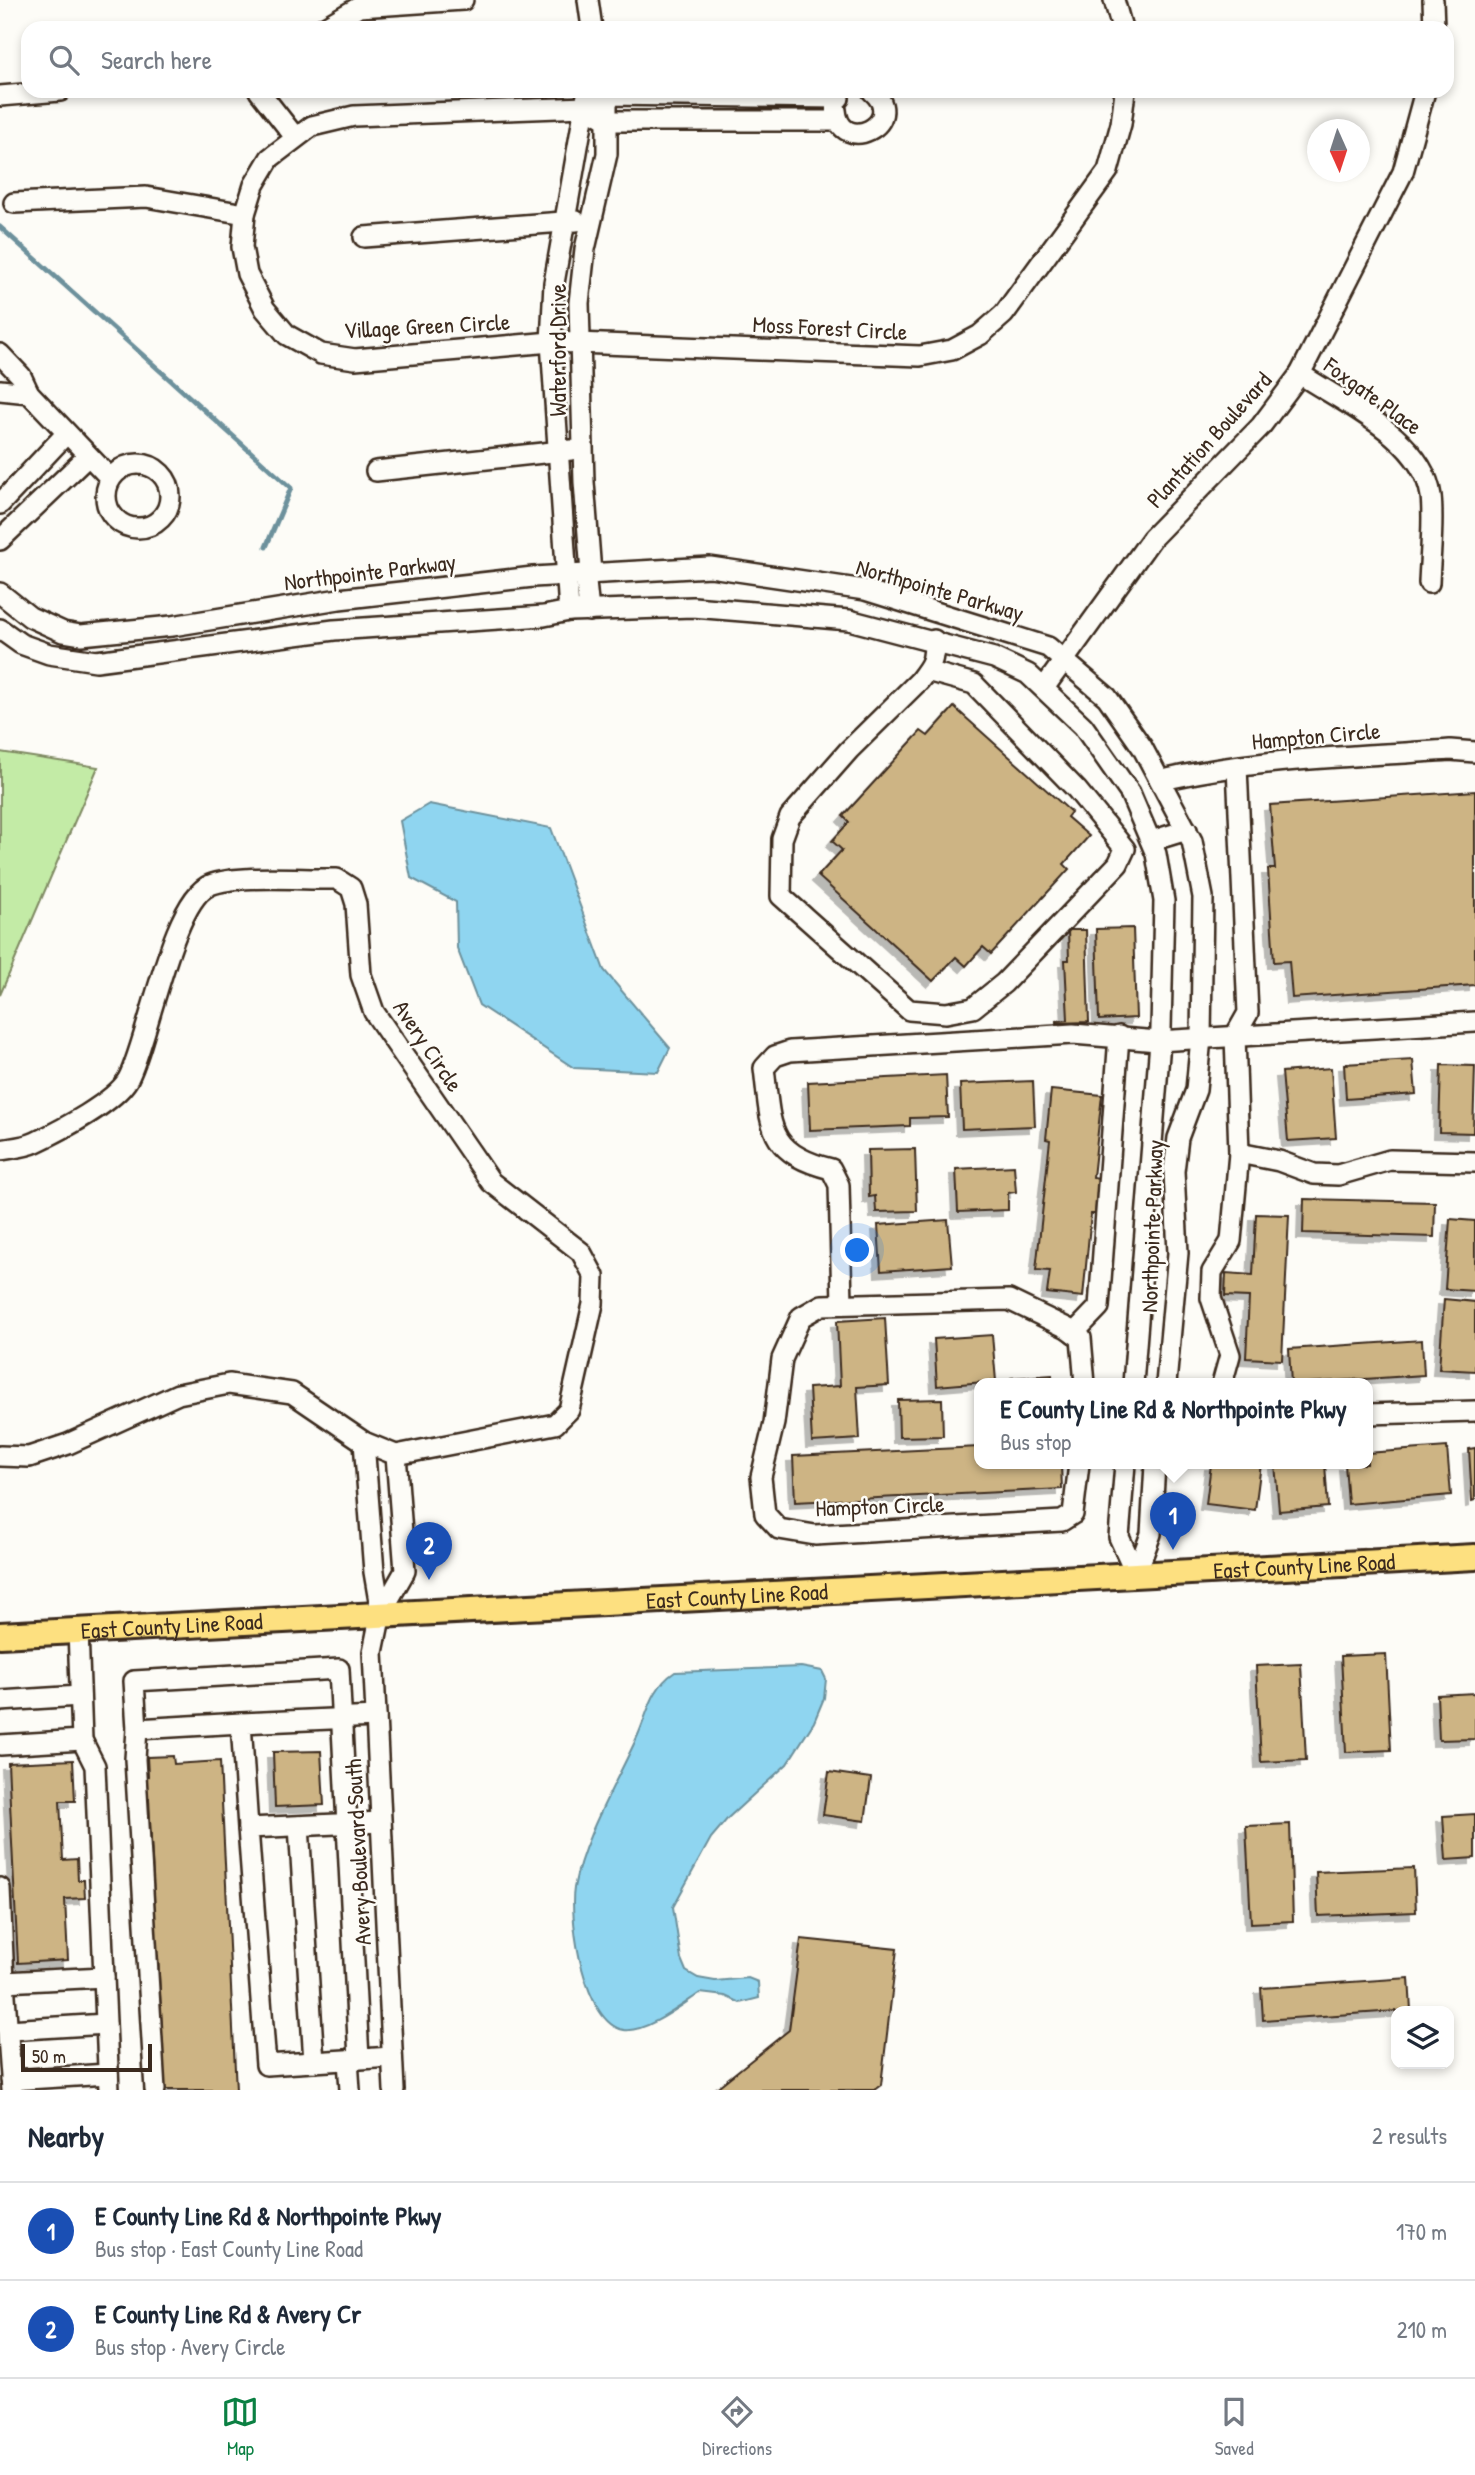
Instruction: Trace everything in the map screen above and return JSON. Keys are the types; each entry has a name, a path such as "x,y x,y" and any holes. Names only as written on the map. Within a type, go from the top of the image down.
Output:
{"main road":[{"name":"East County Line Road","path":"0,1635 1475,1557"}],"street":[{"path":"335,21 359,7 463,0"},
{"path":"588,0 591,21"},
{"path":"1114,0 1120,21"},
{"path":"1433,0 1434,21"},
{"path":"0,96 21,94"},
{"path":"264,98 295,137"},
{"name":"Village Green Circle","path":"551,342 355,359 321,354 287,335 265,309 247,274 242,247 245,214 254,185 271,158 312,126 354,116 573,98"},
{"name":"Waterford Drive","path":"569,611 551,342 554,283 597,98"},
{"name":"Waterford Drive","path":"589,611 586,582 591,573 579,343 584,258 607,154 609,121 598,98"},
{"path":"702,98 702,121"},
{"path":"840,98 836,106 838,121 850,132 859,134 874,128 879,122 883,107 877,98"},
{"name":"Moss Forest Circle","path":"551,342 892,357 920,356 951,350 980,335 1004,314 1108,171 1121,124 1124,98"},
{"name":"Plantation Boulevard","path":"1044,688 1152,538 1261,426 1300,374 1403,172 1423,98"},
{"path":"609,121 838,121"},
{"path":"14,203 146,197 245,214"},
{"path":"364,237 567,220 592,221"},
{"path":"560,254 584,258"},
{"path":"0,354 21,376 29,393 87,457 110,478"},
{"name":"Foxgate Place","path":"1300,374 1405,443 1422,467 1431,495 1429,583"},
{"path":"0,390 29,393"},
{"path":"0,504 66,434"},
{"path":"376,471 583,449"},
{"path":"0,540 87,457"},
{"path":"561,495 585,495"},
{"name":"Northpointe Parkway","path":"0,593 30,617 63,632 81,635 172,626 339,599 565,575 710,567 865,590 1048,647 1107,696 1163,780 1187,830 1203,897 1201,1038 1196,1090 1178,1138 1175,1160 1178,1253 1167,1378"},
{"name":"Northpointe Parkway","path":"0,629 21,644 49,654 84,660 229,645 334,630 544,616 569,611 693,607 849,621 994,657 1028,674 1083,726 1130,793 1156,854 1164,901 1162,1006 1133,1378"},
{"path":"225,616 229,645"},
{"path":"926,671 974,684 1077,790 1125,849 1118,864 1004,983 973,1008 946,1013 909,1010 780,895 782,839 790,817 926,671 934,660 934,640"},
{"name":"Hampton Circle","path":"1163,780 1202,771 1237,767 1450,750 1475,752"},
{"path":"1224,1378 1230,1355 1211,1298 1212,1272 1231,1241 1239,1153 1235,1036 1248,1013 1237,767"},
{"path":"1151,841 1187,830"},
{"name":"Avery Circle","path":"0,1150 34,1143 110,1099 127,1080 173,943 194,900 206,886 225,881 337,879 351,888 356,904 361,975 374,1012 491,1182 582,1252 594,1276 593,1304 569,1410 555,1424 396,1455"},
{"path":"842,1303 839,1185 831,1169 811,1164 787,1150 772,1132 764,1068 775,1056 790,1051 1073,1034 1158,1041 1475,1022"},
{"path":"1084,1378 1081,1338 1074,1333 1099,1307 1119,1036"},
{"path":"1239,1153 1279,1161 1314,1174 1338,1175 1390,1160 1475,1162"},
{"name":"Hampton Circle","path":"1074,1333 1009,1300 822,1305 802,1317 782,1359 774,1423 761,1477 765,1514 779,1529 815,1535 1062,1521 1073,1514 1078,1469"},
{"path":"0,1456 29,1457 68,1444 177,1394 229,1384 292,1393 364,1442 396,1455 405,1571 381,1613"},
{"path":"1373,1414 1475,1411"},
{"path":"364,1442 374,1572 381,1613"},
{"path":"1125,1469 1119,1537 1136,1574"},
{"path":"1136,1574 1151,1534 1156,1469"},
{"name":"Avery Boulevard South","path":"381,1613 373,1652 394,2090"},
{"path":"0,1888 12,2085 109,2082 95,1766 82,1741 78,1630"},
{"path":"155,2090 136,1772 134,1681 339,1669 354,2059 350,2090"},
{"path":"0,1701 80,1696"},
{"path":"136,1729 376,1717"},
{"path":"241,1723 266,2065 392,2057"},
{"path":"0,1745 82,1741"},
{"path":"248,1828 381,1822"},
{"path":"299,1826 314,2062"},
{"path":"4,1982 104,1976"},
{"path":"8,2030 106,2024"}],"green space":[{"path":"0,752 98,767 0,995"}],"water":[{"path":"429,804 551,828 604,970 670,1048 658,1072 574,1068 479,1005 457,948 456,902 411,878 400,821"},
{"path":"801,1667 822,1671 826,1679 824,1698 814,1722 787,1764 728,1818 711,1838 673,1907 681,1959 686,1971 698,1978 715,1981 748,1978 758,1982 759,1998 740,2003 725,1996 700,1993 664,2017 643,2027 624,2030 610,2023 589,1991 582,1969 574,1923 574,1888 585,1849 656,1692 675,1672"}],"building":[{"path":"954,707 1071,812 1067,817 1089,836 1064,864 1069,869 991,954 983,947 966,966 956,957 933,981 818,876 842,850 832,841 849,822 843,816 921,731 928,736"},
{"path":"1475,791 1475,985 1292,998 1289,961 1274,962 1268,869 1275,869 1270,805"},
{"path":"1133,928 1136,1018 1099,1020 1096,929"},
{"path":"1068,930 1086,930 1089,1022 1056,1023 1068,1020 1065,960 1069,960"},
{"path":"1413,1060 1416,1094 1346,1099 1344,1064"},
{"path":"1441,1065 1475,1066 1473,1133 1439,1132"},
{"path":"1331,1068 1336,1138 1288,1141 1282,1072"},
{"path":"946,1075 948,1117 910,1118 910,1126 810,1130 808,1082"},
{"path":"1033,1081 1035,1126 962,1129 960,1084"},
{"path":"1051,1090 1102,1095 1093,1177 1099,1178 1095,1214 1091,1214 1083,1297 1047,1293 1050,1271 1036,1270 1050,1140 1046,1139"},
{"path":"915,1149 917,1211 876,1212 875,1196 869,1197 868,1150"},
{"path":"1014,1166 1016,1192 1008,1193 1008,1210 958,1212 956,1169"},
{"path":"1304,1199 1435,1202 1434,1237 1303,1233"},
{"path":"1256,1214 1289,1215 1282,1360 1246,1358 1249,1297 1225,1296 1226,1273 1253,1275"},
{"path":"1450,1219 1475,1221 1475,1291 1445,1289"},
{"path":"948,1220 952,1266 881,1271 878,1225"},
{"path":"1444,1299 1475,1302 1475,1371 1439,1369"},
{"path":"885,1318 889,1385 857,1387 860,1439 812,1442 809,1388 840,1386 837,1321"},
{"path":"992,1335 996,1378 974,1378 974,1383 937,1386 934,1339"},
{"path":"1422,1340 1424,1375 1373,1378 1291,1378 1289,1349"},
{"path":"1052,1375 1052,1378 1011,1378"},
{"path":"942,1399 943,1436 899,1437 898,1400"},
{"path":"974,1447 974,1469 1061,1469 1062,1489 795,1502 793,1456"},
{"path":"1447,1447 1451,1495 1348,1504 1345,1469 1373,1469 1373,1453"},
{"path":"1475,1448 1475,1500 1472,1501 1469,1449"},
{"path":"1210,1469 1260,1469 1255,1510 1206,1504"},
{"path":"1275,1469 1325,1469 1328,1507 1279,1511"},
{"path":"1386,1654 1391,1750 1346,1752 1341,1656"},
{"path":"1301,1664 1306,1760 1261,1762 1256,1666"},
{"path":"1475,1693 1475,1739 1439,1740 1437,1695"},
{"path":"321,1751 324,1805 275,1807 273,1752"},
{"path":"173,1756 174,1764 220,1761 236,2090 165,2090 158,1956 151,1957 150,1944 156,1943 149,1798 141,1798 140,1777 148,1776 147,1757"},
{"path":"73,1760 75,1801 60,1801 63,1860 77,1859 78,1880 84,1880 85,1898 65,1899 68,1960 18,1963 8,1763"},
{"path":"829,1772 871,1778 865,1821 823,1815"},
{"path":"1475,1814 1475,1858 1446,1860 1443,1816"},
{"path":"1290,1824 1293,1921 1251,1923 1246,1826"},
{"path":"1414,1868 1416,1912 1318,1916 1316,1872"},
{"path":"801,1939 897,1949 881,2085 874,2090 714,2090 789,2030"},
{"path":"1409,1978 1411,2006 1391,2006 1391,2011 1263,2020 1261,1988"}],"waterway":[{"path":"0,227 291,488 266,547"}],"place":[{"name":"E County Line Rd & Northpointe Pkwy","path":"1173,1550"},
{"name":"E County Line Rd & Avery Cr","path":"429,1580"}]}
